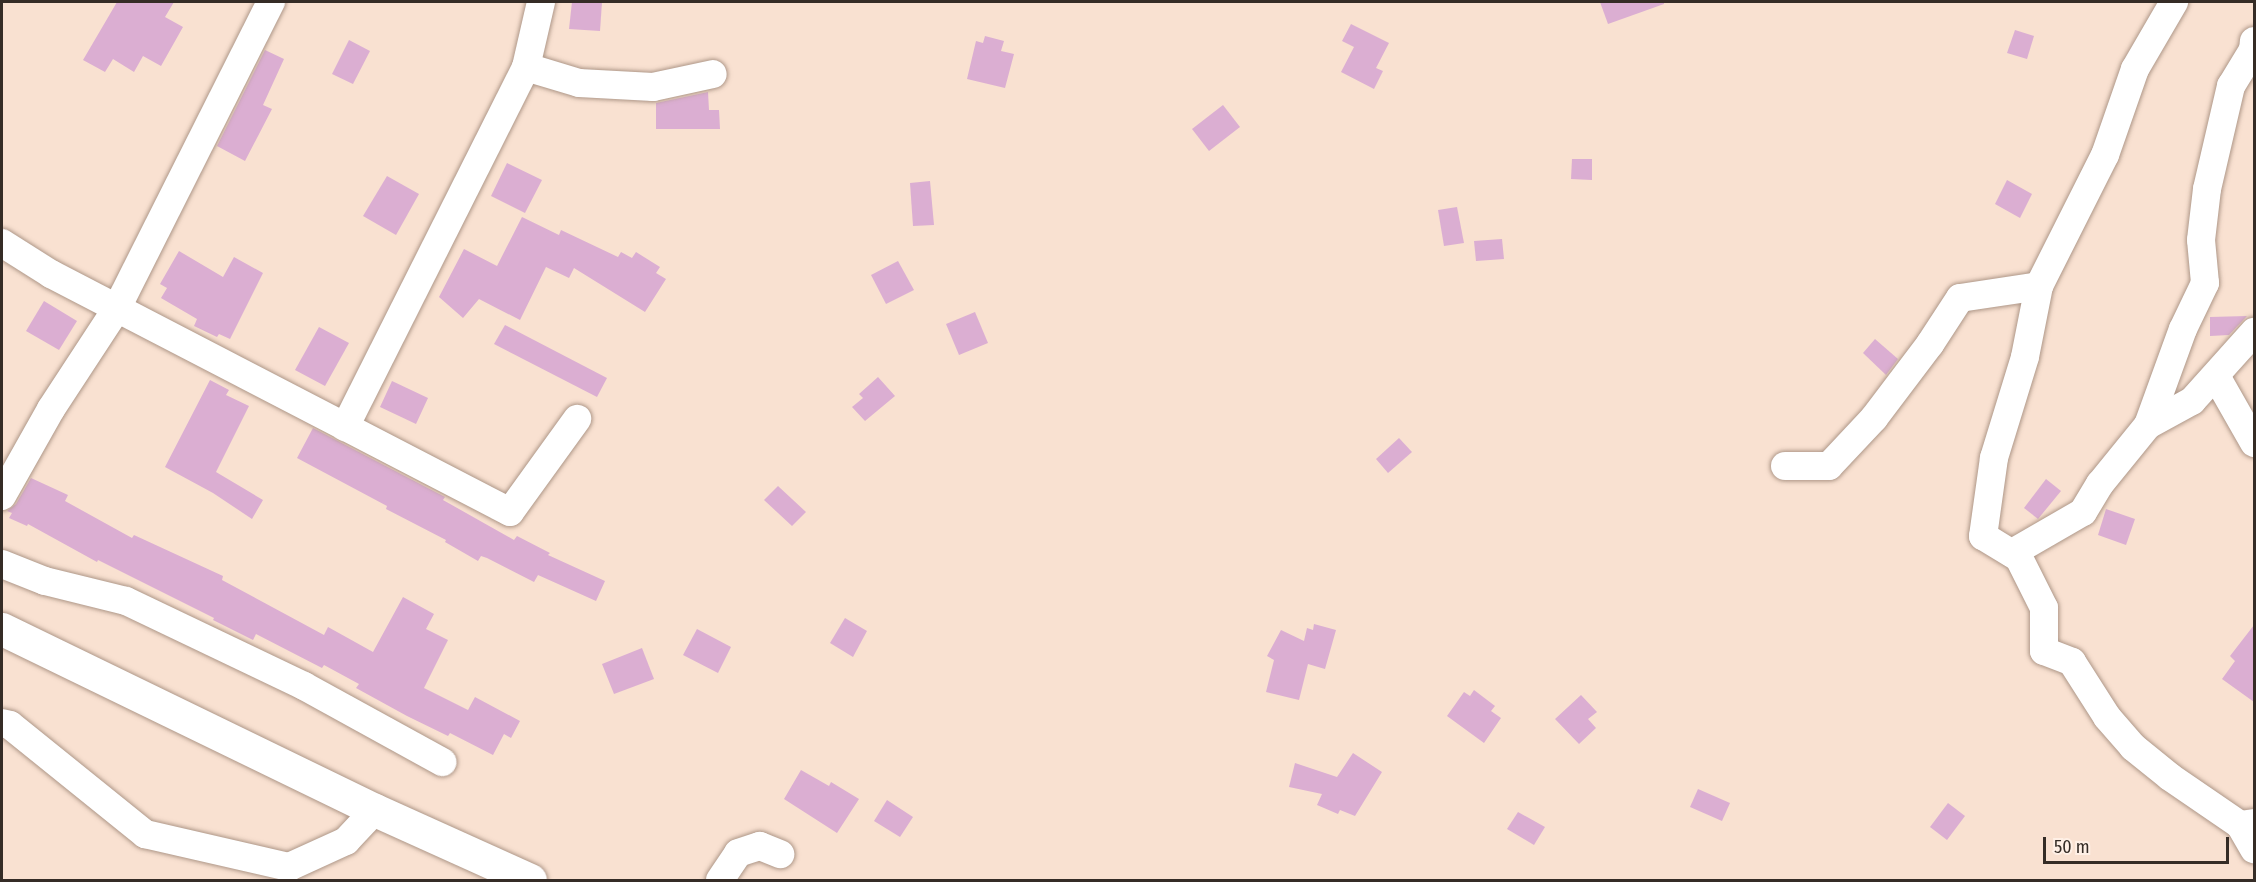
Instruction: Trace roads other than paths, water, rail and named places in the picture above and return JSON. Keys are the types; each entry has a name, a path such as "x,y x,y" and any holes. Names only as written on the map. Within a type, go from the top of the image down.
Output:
{"main road":[{"path":"2,629 375,810 530,880"}],"street":[{"path":"2,496 51,409 117,308 272,2"},
{"path":"345,427 526,67 541,2"},
{"path":"2174,2 2135,69 2104,155 2039,286 2025,357 1995,458 1983,536 2019,558 2044,608 2044,651 2072,662 2108,717 2133,747 2170,777 2250,832"},
{"path":"2012,553 2083,512 2100,484 2148,425 2183,329 2205,283 2201,240 2207,189 2230,86 2253,50 2254,41"},
{"path":"526,67 579,83 653,87 713,74"},
{"path":"2,243 51,274 510,512 577,419"},
{"path":"1785,466 1829,466 1874,418 1930,344 1960,298 2039,286"},
{"path":"2148,425 2192,401 2254,332"},
{"path":"2216,376 2254,443"},
{"path":"2,564 45,581 126,601 304,686 442,762"},
{"path":"2,723 10,725 145,834 284,874 346,841 375,810"},
{"path":"720,880 738,853 760,846 780,854"}]}
